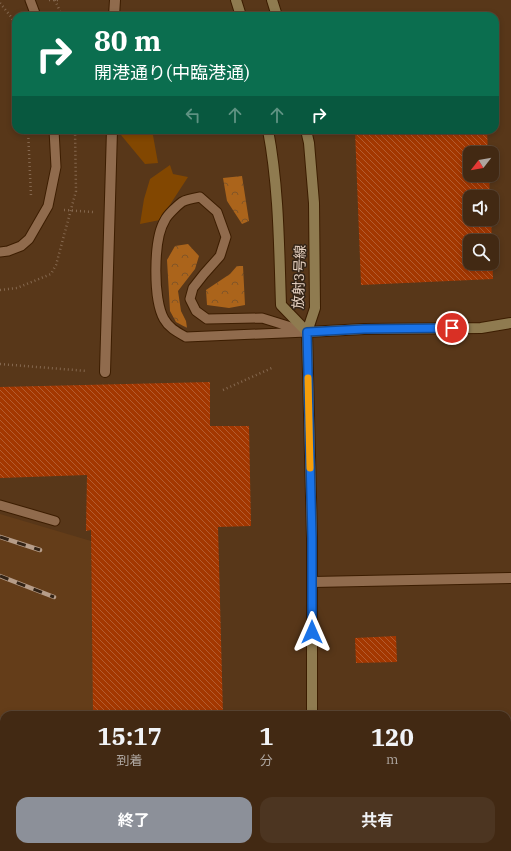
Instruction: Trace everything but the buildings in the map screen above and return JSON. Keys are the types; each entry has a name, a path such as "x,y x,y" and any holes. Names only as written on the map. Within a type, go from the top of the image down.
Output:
{"street":[{"path":"114,12 115,0"},
{"path":"236,0 240,12"},
{"path":"272,0 276,12"},
{"path":"105,372 112,134"},
{"name":"放射3号線","path":"269,134 272,150 277,205 281,305 307,332 315,308 314,203 307,134"},
{"path":"312,711 313,582 307,332 364,329 481,328 511,323"},
{"path":"313,582 511,578"}],"lane":[{"path":"30,0 34,12"},
{"path":"0,252 8,251 21,246 29,239 48,206 56,167 54,134"},
{"path":"200,197 217,212 226,237 220,256 193,288 190,299 196,311 207,319 262,318 307,332 186,337 174,330 164,320 160,309 156,279 158,240 164,220 183,202 200,197"},
{"path":"0,505 55,521"}],"path":[{"path":"49,0 56,0 60,12"},
{"path":"0,3 12,18"},
{"path":"28,134 32,199"},
{"path":"64,210 110,212"},
{"path":"0,364 105,372"},
{"path":"223,390 274,367"}],"shaded area":[{"path":"153,134 158,163 145,164 121,135"},
{"path":"170,165 173,174 188,177 160,220 140,224 144,199 150,179"},
{"path":"0,514 91,541 94,711 0,711"}],"green space":[{"path":"242,176 249,221 242,224 227,201 223,178"},
{"path":"188,244 199,256 195,269 178,291 181,311 186,321 187,328 176,322 170,311 167,260 175,246"},
{"path":"237,266 243,266 245,305 229,308 207,305 206,290 230,274"}],"railway":[{"path":"0,537 40,550"},
{"path":"0,576 54,597"}],"slow traffic":[{"path":"308,378 310,468"}],"route":[{"path":"312,632 313,582 307,332 364,329 452,328"}]}
